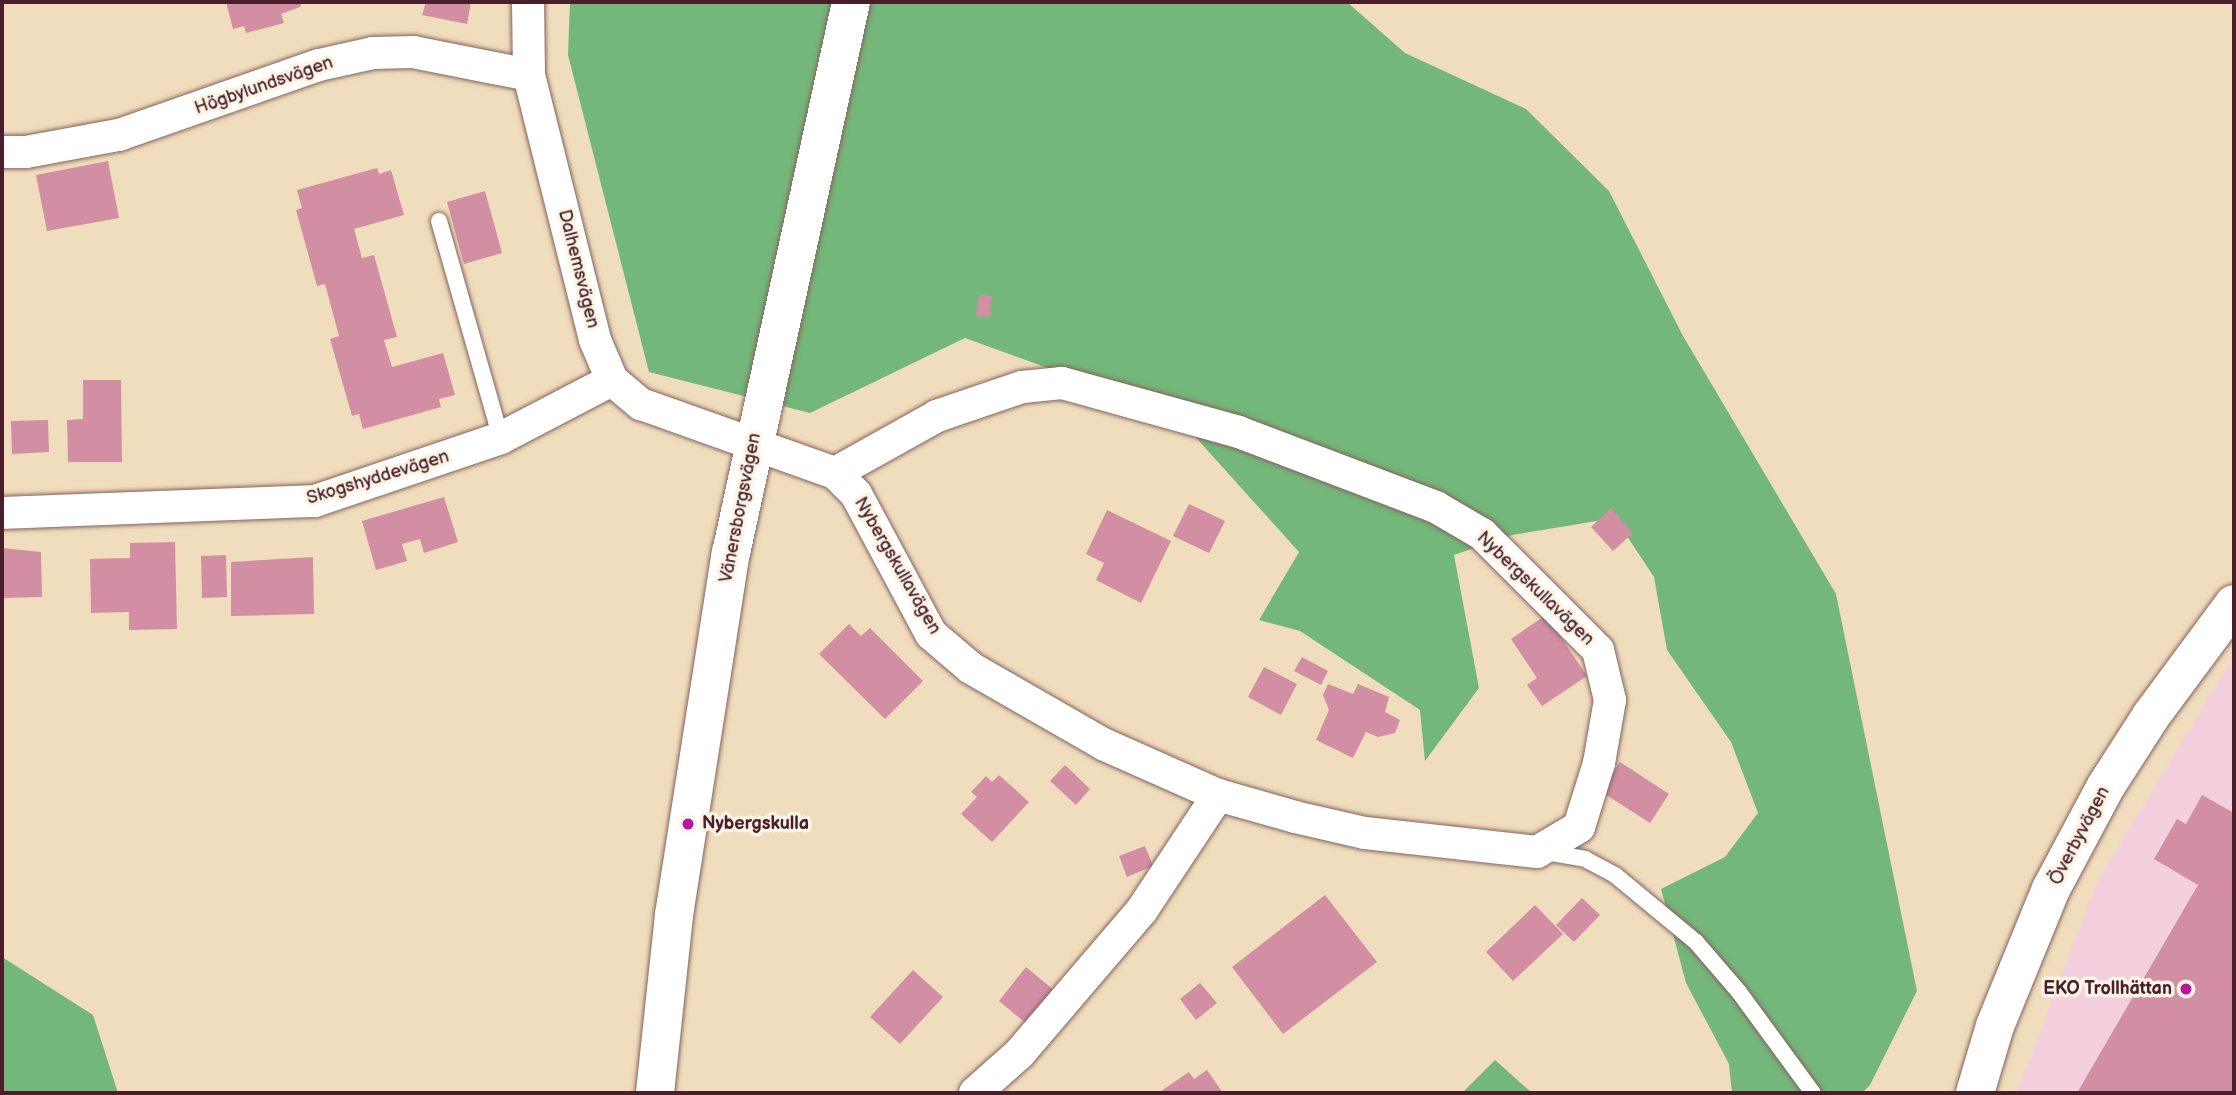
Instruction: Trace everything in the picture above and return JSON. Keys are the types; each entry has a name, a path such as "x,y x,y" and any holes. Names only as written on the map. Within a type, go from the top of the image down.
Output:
{"street":[{"name":"Dalhemsvägen","path":"528,2 529,75 595,340 612,380 640,404 753,444"},
{"name":"Vänersborgsvägen","path":"655,1093 666,1021 674,915 710,670 753,444 851,2"},
{"name":"Högbylundsvägen","path":"2,152 26,152 119,135 319,65 373,53 413,52 529,75"},
{"name":"Skogshyddevägen","path":"2,513 315,501 501,438 612,380"},
{"name":"Nybergskullavägen","path":"753,444 835,473 856,494 931,634 971,668 1103,744 1218,795 1366,833 1537,852 1579,827 1599,763 1610,700 1598,650 1482,534 1436,507 1239,432 1062,383 1022,387 937,416 835,473"},
{"name":"Överbyvägen","path":"1975,1093 1994,1026 2051,889 2106,786 2151,716 2234,604"},
{"path":"975,1093 1019,1054 1142,910 1218,795"},
{"name":"Vänersborgsvägen","path":"666,1021 679,1093"}],"lane":[{"path":"439,221 501,438"},
{"path":"1537,852 1585,859 1655,906 1696,942 1739,992 1813,1093"}],"shaded area":[{"path":"2234,656 2234,1093 2017,1093 2097,882"}],"green space":[{"path":"570,2 1347,2 1405,53 1526,109 1609,191 1683,336 1836,594 1917,991 1870,1085 1862,1093 1732,1093 1729,1064 1686,983 1661,889 1725,857 1758,813 1731,742 1667,650 1654,577 1615,518 1512,535 1454,555 1479,688 1425,761 1420,710 1300,631 1259,620 1299,552 1190,431 1056,371 965,338 810,413 649,372 568,55"},
{"path":"2,957 93,1015 118,1093 2,1093"},
{"path":"1495,1060 1532,1093 1462,1093"}],"building":[{"path":"226,2 302,2 300,7 281,14 284,23 246,33 244,26 233,29"},
{"path":"426,2 471,2 467,24 422,15"},
{"path":"108,161 119,218 47,231 36,175"},
{"path":"377,168 379,174 391,170 404,215 354,229 362,258 374,255 397,337 384,340 392,367 443,353 455,395 439,399 441,407 363,429 359,414 352,416 330,339 339,336 325,284 317,286 296,210 302,208 297,190"},
{"path":"485,191 502,253 464,264 447,202"},
{"path":"979,295 992,296 990,317 976,316"},
{"path":"83,380 121,380 122,462 68,462 67,420 83,419"},
{"path":"48,420 49,452 12,454 11,421"},
{"path":"444,497 458,542 424,553 420,539 402,544 407,561 376,570 362,521"},
{"path":"1189,504 1225,521 1209,553 1173,536"},
{"path":"1611,508 1633,533 1613,551 1591,527"},
{"path":"1107,510 1171,541 1141,603 1096,580 1104,563 1086,554"},
{"path":"175,542 177,629 129,630 129,612 91,613 90,559 130,558 130,543"},
{"path":"2,548 41,552 42,597 2,598"},
{"path":"226,555 227,597 202,598 201,556"},
{"path":"313,557 314,614 231,616 231,562"},
{"path":"1546,615 1587,676 1542,706 1527,685 1537,678 1511,639"},
{"path":"849,624 861,636 870,628 923,681 885,719 819,654"},
{"path":"1302,657 1328,671 1321,685 1294,671"},
{"path":"1264,667 1297,684 1281,715 1248,697"},
{"path":"1328,684 1353,694 1358,684 1389,697 1385,712 1400,720 1395,733 1378,737 1366,732 1353,758 1316,740 1329,710 1323,695"},
{"path":"1620,762 1669,794 1650,823 1600,791"},
{"path":"1065,765 1090,789 1076,805 1050,781"},
{"path":"999,775 1029,802 992,842 961,814 977,797 971,792 986,776 992,782"},
{"name":"EKO Trollhättan","path":"2202,795 2234,813 2234,1093 2077,1093 2198,885 2154,859 2177,819 2186,824"},
{"path":"1145,846 1153,866 1127,877 1119,856"},
{"path":"1325,895 1377,962 1283,1034 1232,967"},
{"path":"1582,898 1600,915 1574,942 1556,925"},
{"path":"1535,905 1563,934 1513,981 1486,952"},
{"path":"1026,967 1055,991 1028,1025 999,1001"},
{"path":"913,970 943,997 900,1044 870,1017"},
{"path":"1200,983 1217,1003 1196,1020 1180,999"},
{"path":"1207,1070 1223,1093 1158,1093 1189,1072 1194,1079"}],"place":[{"name":"Nybergskulla","path":"688,824"},
{"name":"EKO Trollhättan","path":"2186,989"}]}
